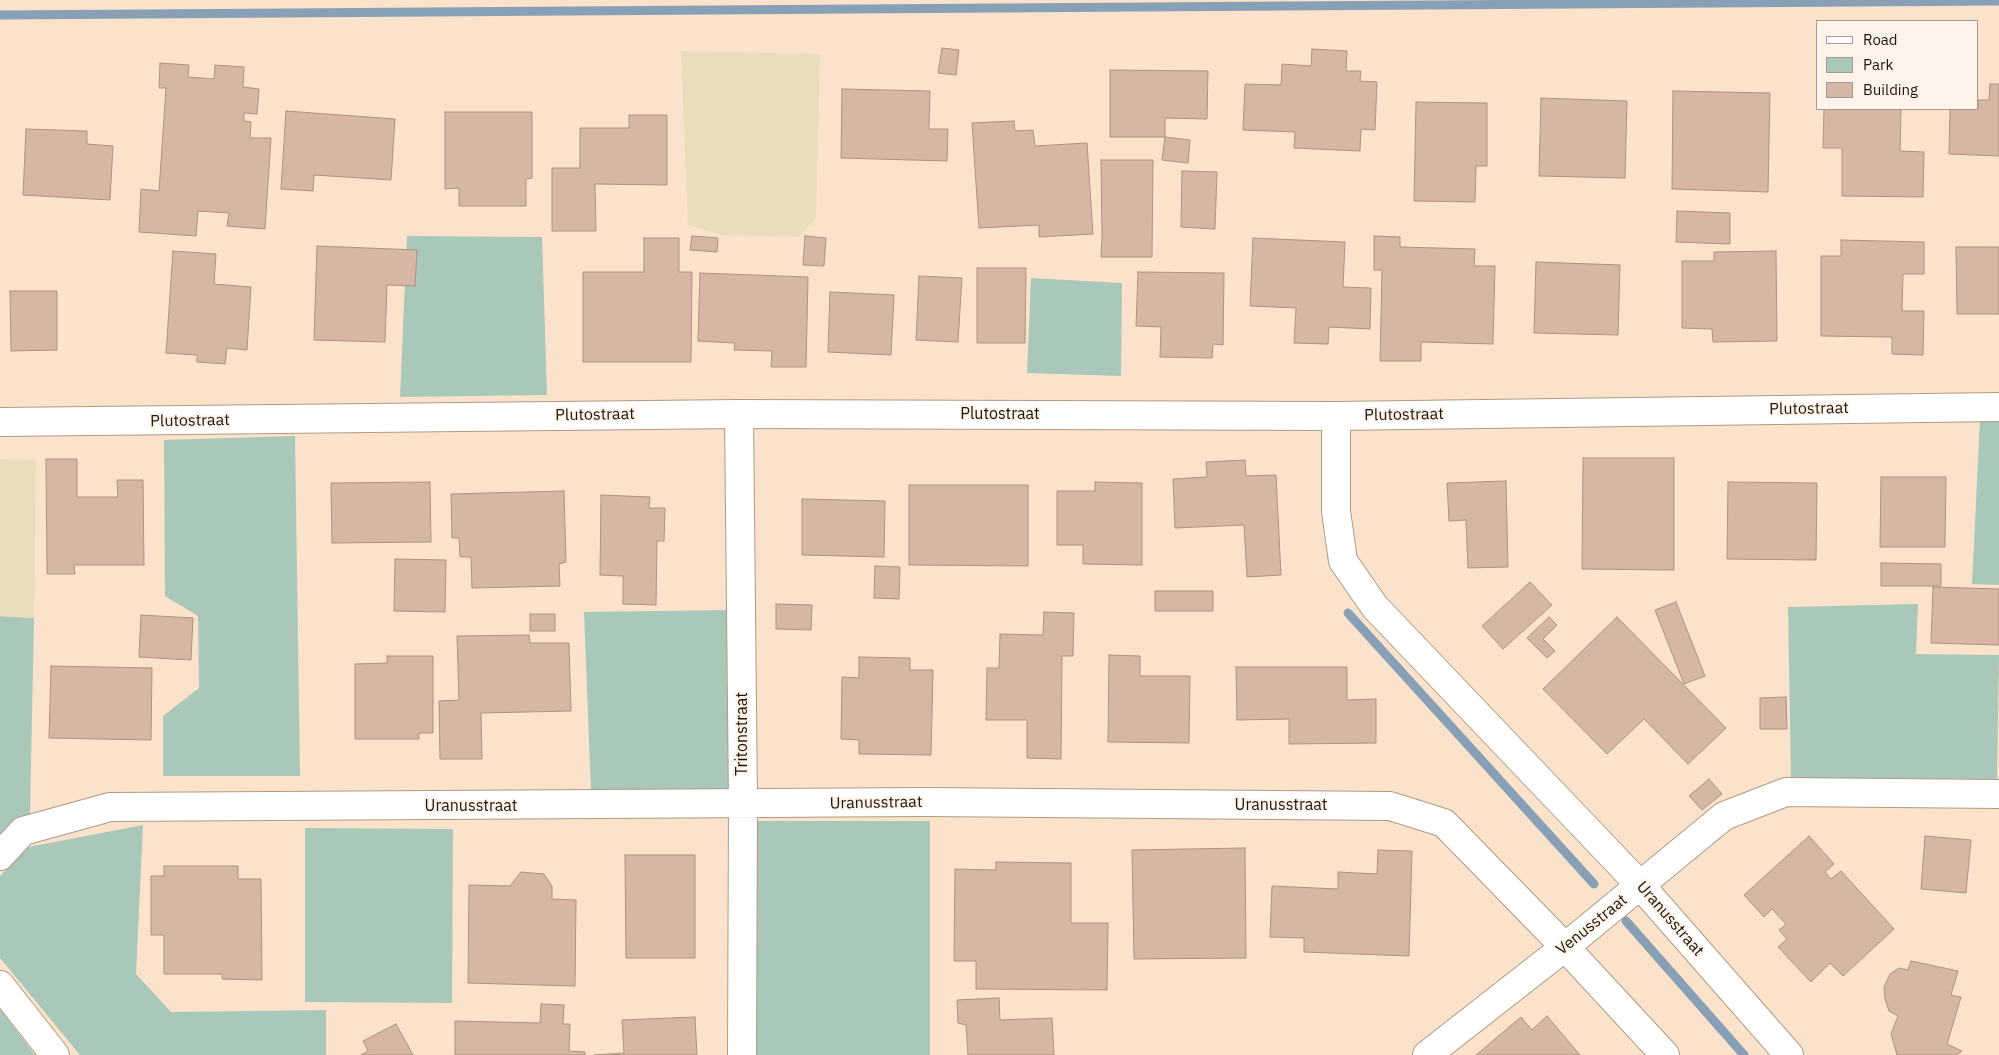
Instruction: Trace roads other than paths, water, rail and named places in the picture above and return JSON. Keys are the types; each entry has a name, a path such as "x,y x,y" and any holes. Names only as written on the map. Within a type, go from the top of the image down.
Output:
{"street":[{"name":"Plutostraat","path":"0,422 740,414 1336,416 1999,406"},
{"name":"Tritonstraat","path":"740,414 743,804 742,1055"},
{"name":"Uranusstraat","path":"1336,416 1336,511 1344,561 1375,606 1640,885 1789,1055"},
{"name":"Venusstraat","path":"1426,1055 1565,947 1724,816 1786,792 1999,794"},
{"name":"Uranusstraat","path":"0,856 23,831 110,807 925,802 1390,806 1444,823 1565,947 1665,1055"},
{"path":"0,985 55,1055"}],"waterway":[{"path":"0,15 1999,1"},
{"path":"1348,613 1594,884"},
{"path":"1626,921 1744,1055"}]}
